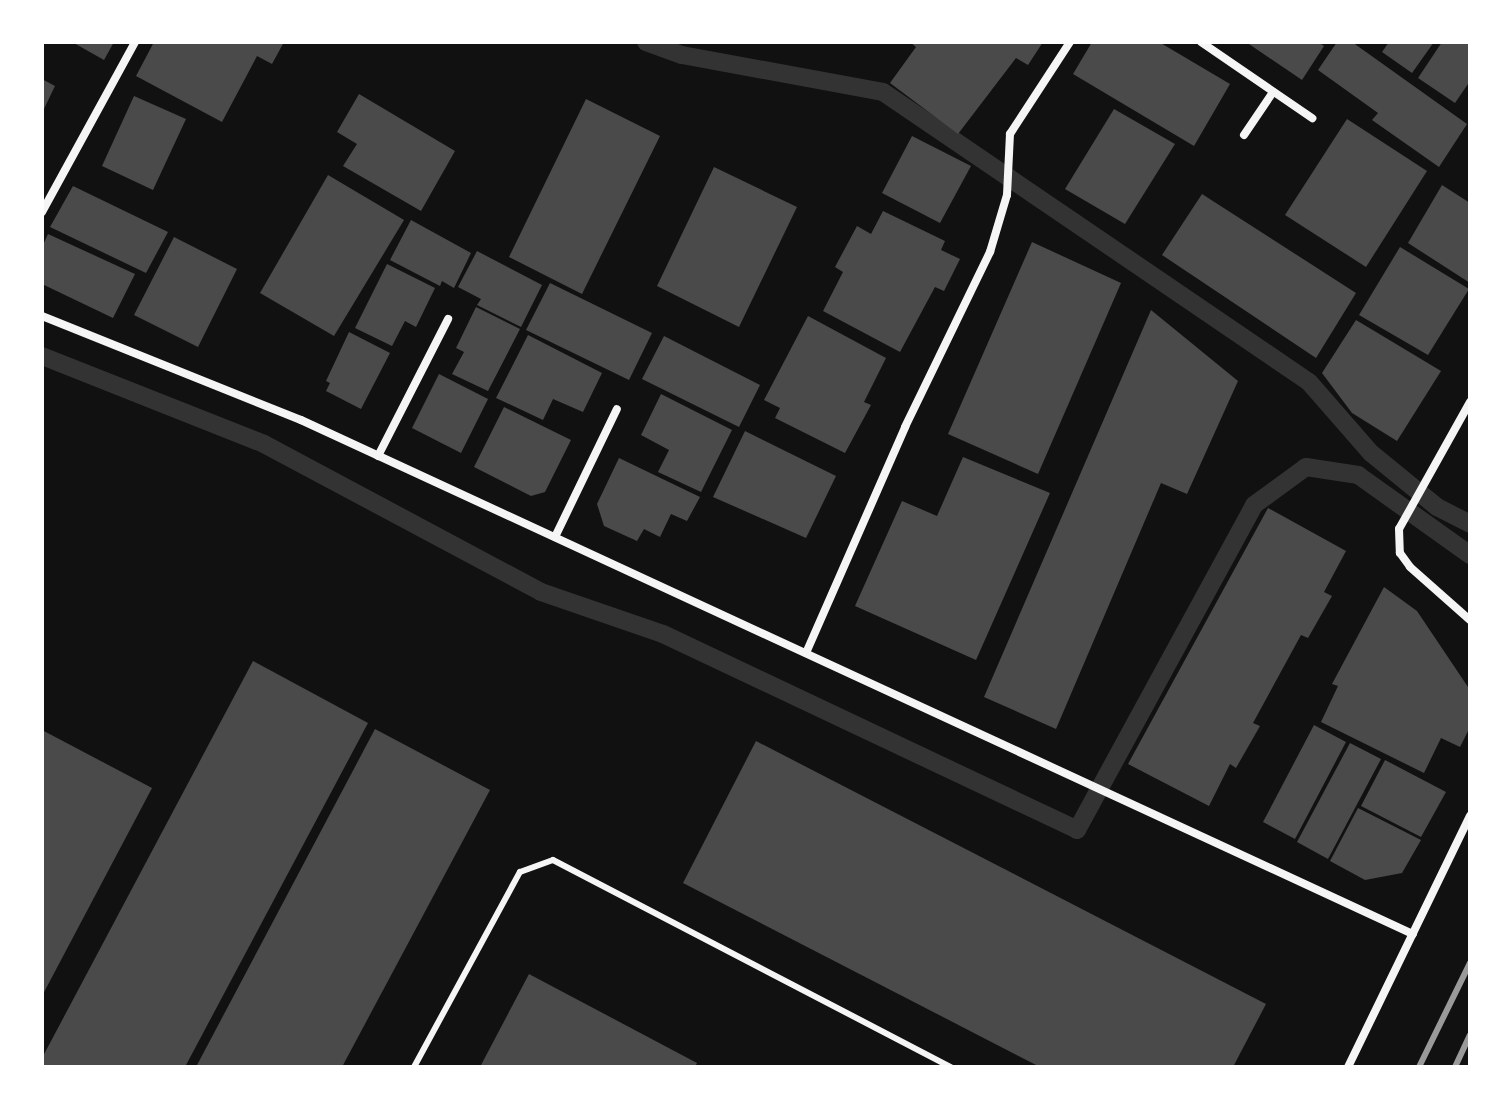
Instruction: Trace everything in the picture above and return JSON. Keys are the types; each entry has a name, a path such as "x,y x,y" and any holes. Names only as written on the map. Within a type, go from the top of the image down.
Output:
{"street":[{"path":"42,212 135,42"},
{"path":"806,653 905,427 990,252 1007,195 1010,134 1070,42"},
{"path":"1201,42 1312,118"},
{"path":"1244,135 1273,92"},
{"path":"42,316 378,456 1413,934"},
{"path":"378,456 448,319"},
{"path":"1470,402 1399,529 1400,553 1410,567 1470,620"},
{"path":"555,537 617,409"},
{"path":"1348,1067 1470,816"}],"lane":[{"path":"414,1067 520,872 553,860 951,1067"}],"building":[{"path":"72,42 114,42 104,60"},
{"path":"154,42 284,42 272,64 257,56 222,122 136,76"},
{"path":"910,42 1043,42 1028,65 1016,58 958,134 890,83 916,47"},
{"path":"1092,42 1159,42 1230,84 1194,146 1073,74"},
{"path":"1246,42 1318,42 1324,46 1302,80"},
{"path":"1337,42 1352,42 1467,124 1439,167 1372,120 1378,113 1318,70"},
{"path":"1389,42 1434,42 1412,73 1382,52"},
{"path":"1442,42 1470,42 1470,81 1455,103 1418,78"},
{"path":"42,79 55,86 42,113"},
{"path":"359,94 455,151 421,211 343,166 357,144 337,132"},
{"path":"134,96 186,119 153,190 102,166"},
{"path":"586,99 660,136 582,294 509,257"},
{"path":"1114,109 1175,144 1125,224 1065,189"},
{"path":"1347,119 1427,171 1366,267 1285,215"},
{"path":"912,136 971,166 940,223 882,193"},
{"path":"714,167 797,207 739,327 657,286"},
{"path":"328,175 404,220 334,336 260,293"},
{"path":"1442,185 1470,203 1470,283 1408,243"},
{"path":"73,186 168,232 146,273 50,227"},
{"path":"1202,194 1356,293 1316,358 1162,255"},
{"path":"883,211 945,241 941,250 960,259 944,291 935,287 900,352 823,311 843,272 835,267 857,226 871,234"},
{"path":"411,220 471,253 454,288 442,281 440,286 390,260"},
{"path":"48,234 135,274 113,318 42,284 42,247"},
{"path":"174,237 237,269 198,347 134,315"},
{"path":"1032,242 1121,283 1038,474 948,434"},
{"path":"1400,247 1469,289 1428,355 1359,315"},
{"path":"477,251 542,285 521,327 477,305 481,299 458,287"},
{"path":"387,264 435,288 416,327 405,321 392,346 355,328"},
{"path":"550,283 652,333 629,380 526,330"},
{"path":"476,307 520,329 488,391 452,374 464,352 456,348"},
{"path":"1151,310 1238,381 1187,494 1161,483 1056,729 984,697"},
{"path":"808,316 886,358 864,402 871,405 845,453 775,418 780,408 764,400"},
{"path":"1356,320 1441,371 1397,441 1352,413 1322,373"},
{"path":"349,332 390,353 361,409 326,391 330,383 326,381"},
{"path":"528,335 602,373 583,412 553,399 543,420 496,398"},
{"path":"664,336 760,385 739,427 642,379"},
{"path":"439,374 488,399 461,453 412,428"},
{"path":"661,394 732,430 701,492 658,472 669,450 641,435"},
{"path":"504,407 571,440 545,492 531,496 474,467"},
{"path":"745,431 836,476 806,538 713,497"},
{"path":"963,457 1050,493 976,660 855,606 902,501 937,516"},
{"path":"619,458 700,497 687,521 671,514 660,537 644,529 637,541 604,526 597,504"},
{"path":"1268,508 1346,551 1324,592 1332,596 1308,638 1301,635 1253,723 1260,726 1236,768 1230,764 1209,806 1128,764"},
{"path":"1384,587 1417,611 1470,690 1470,727 1460,747 1441,738 1424,773 1321,722 1338,686 1332,684"},
{"path":"253,661 368,723 185,1067 42,1067 42,1058"},
{"path":"1314,725 1346,742 1295,839 1263,822"},
{"path":"375,729 490,790 342,1067 196,1067"},
{"path":"42,730 152,788 42,996"},
{"path":"756,741 1266,1004 1233,1067 1040,1067 683,883"},
{"path":"1350,743 1381,759 1328,859 1297,842"},
{"path":"1385,760 1446,792 1421,837 1361,806"},
{"path":"1358,808 1421,840 1402,873 1365,880 1330,861"},
{"path":"529,974 697,1063 695,1067 480,1067"}],"waterway":[{"path":"646,42 682,55 883,92 1309,382 1371,453 1437,507 1470,524"},
{"path":"42,356 264,444 541,592 663,634 1077,830 1254,505 1306,467 1358,475 1470,555"}],"railway":[{"path":"1419,1067 1470,963"},
{"path":"1455,1067 1470,1035"}]}
